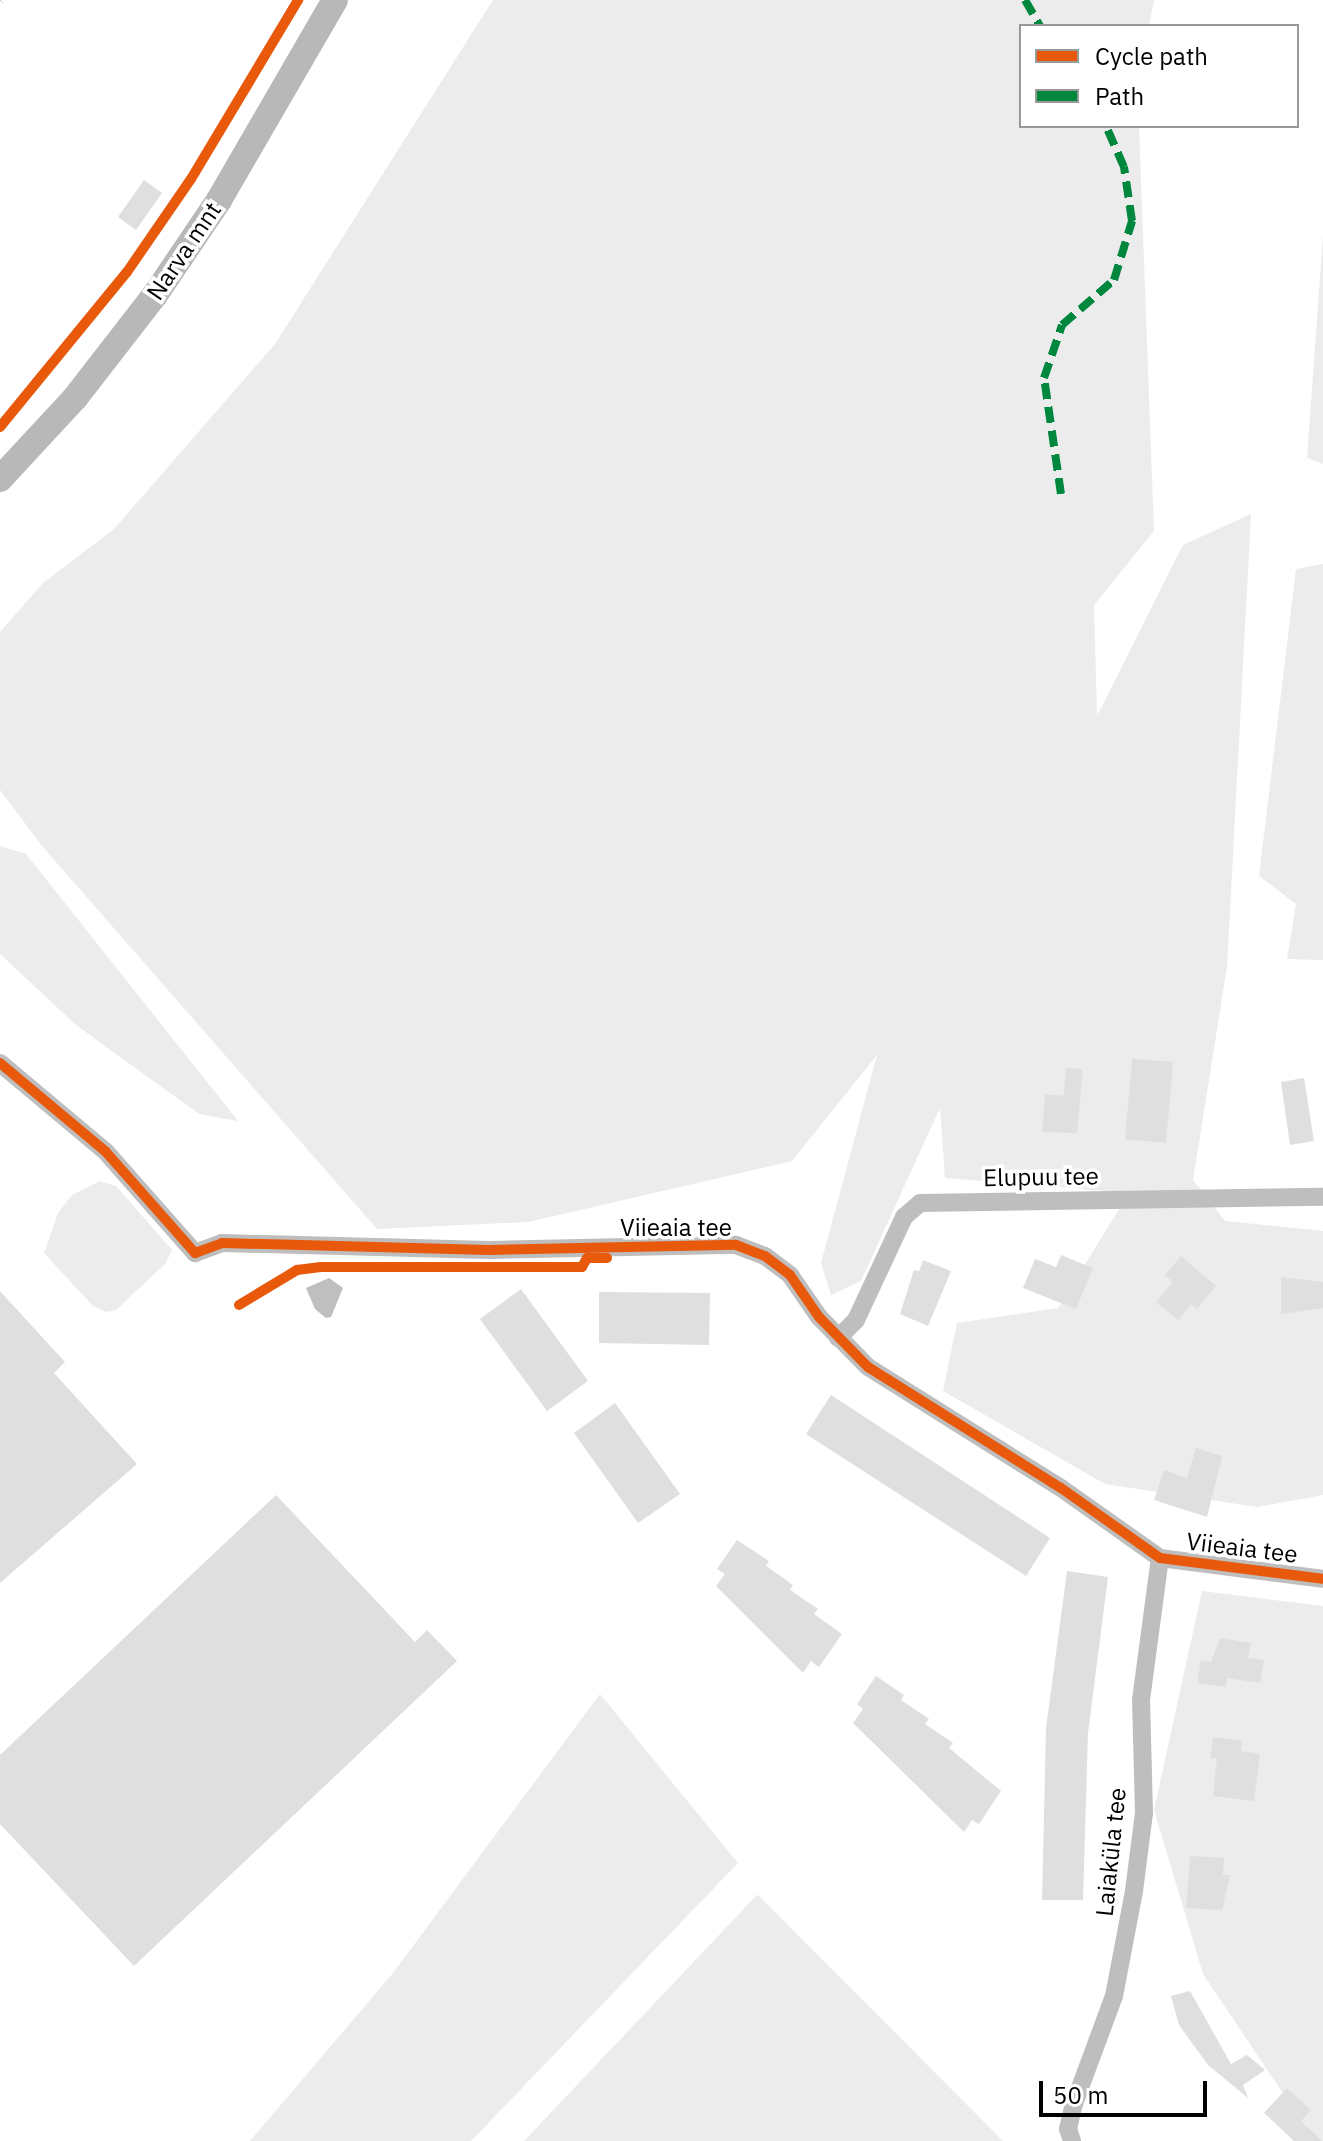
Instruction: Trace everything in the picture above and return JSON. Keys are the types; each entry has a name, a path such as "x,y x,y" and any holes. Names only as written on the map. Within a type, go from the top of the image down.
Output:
{"main road":[{"name":"Narva mnt","path":"0,479 75,398 155,295 219,200 335,0"}],"street":[{"name":"Viieaia tee","path":"0,1063 106,1152 195,1253 222,1243 489,1250 736,1245 765,1256 790,1275 838,1338 868,1367 1061,1488 1160,1558 1323,1579"},
{"name":"Elupuu tee","path":"838,1338 856,1320 904,1217 920,1203 1323,1197"},
{"name":"Laiaküla tee","path":"1072,2141 1068,2129 1074,2104 1114,1996 1134,1891 1144,1813 1141,1700 1160,1558"}],"shaded area":[{"path":"493,0 1154,0 1149,24 1019,24 1019,128 1139,128 1154,531 1094,605 1097,716 1183,545 1251,514 1227,967 1193,1180 1225,1221 1323,1231 1323,1495 1257,1507 1105,1484 943,1391 957,1323 1058,1308 1129,1193 945,1178 940,1108 861,1281 831,1295 821,1263 877,1055 792,1161 528,1222 377,1229 42,846 0,790 0,632 43,583 114,529 275,344"},
{"path":"1323,235 1323,464 1307,458"},
{"path":"1323,564 1323,960 1287,959 1296,904 1259,876 1296,569"},
{"path":"0,846 26,854 238,1121 199,1114 76,1025 0,954"},
{"path":"100,1181 116,1186 172,1250 166,1263 116,1310 106,1312 93,1306 44,1253 58,1213 72,1195"},
{"path":"329,1278 343,1288 331,1317 326,1318 315,1309 306,1288"},
{"path":"1202,1591 1323,1606 1323,2141 1315,2141 1203,1974 1154,1810"},
{"path":"600,1694 738,1863 471,2141 250,2141 393,1973"},
{"path":"758,1895 1003,2141 524,2141"}],"building":[{"path":"144,180 162,193 136,230 118,217"},
{"path":"1132,1059 1173,1062 1166,1143 1125,1139"},
{"path":"1066,1068 1083,1069 1077,1133 1042,1132 1045,1094 1064,1096"},
{"path":"1304,1078 1314,1141 1290,1145 1281,1082"},
{"path":"1061,1255 1093,1268 1076,1309 1023,1288 1035,1259 1056,1267"},
{"path":"1181,1256 1216,1286 1197,1309 1191,1304 1178,1320 1156,1302 1173,1282 1165,1275"},
{"path":"923,1260 951,1271 928,1326 900,1314 914,1270 919,1271"},
{"path":"1281,1277 1323,1282 1323,1308 1281,1314"},
{"path":"521,1289 588,1381 547,1411 480,1319"},
{"path":"0,1291 65,1362 54,1373 137,1464 0,1583"},
{"path":"599,1292 710,1293 709,1345 599,1343"},
{"path":"831,1395 1050,1538 1026,1576 806,1434"},
{"path":"615,1403 680,1494 638,1523 574,1433"},
{"path":"1196,1448 1222,1456 1207,1517 1154,1500 1164,1470 1187,1478"},
{"path":"276,1495 415,1642 427,1630 457,1661 134,1966 0,1824 0,1755"},
{"path":"737,1540 769,1561 766,1566 793,1585 790,1590 818,1609 814,1614 842,1634 819,1667 811,1661 803,1673 716,1586 725,1574 717,1569"},
{"path":"1067,1571 1108,1577 1088,1733 1083,1900 1042,1900 1046,1728"},
{"path":"1220,1638 1251,1643 1248,1658 1264,1660 1260,1683 1227,1678 1226,1687 1197,1683 1201,1661 1211,1662"},
{"path":"876,1676 904,1695 901,1700 929,1719 925,1724 953,1743 949,1748 1001,1791 979,1824 972,1820 964,1832 853,1723 863,1709 857,1704"},
{"path":"1213,1737 1242,1741 1241,1751 1260,1754 1254,1801 1213,1796 1217,1758 1210,1758"},
{"path":"1190,1856 1224,1858 1223,1875 1230,1875 1222,1910 1186,1908"},
{"path":"1190,1991 1231,2064 1247,2055 1265,2070 1243,2085 1248,2098 1208,2065 1179,2025 1171,1996"},
{"path":"1287,2088 1311,2110 1301,2121 1322,2141 1294,2141 1264,2113"}],"marked path":[{"path":"1025,0 1039,24"},
{"path":"1061,494 1044,378 1062,325 1114,280 1132,221 1124,167 1107,128"}],"cycle path":[{"path":"0,427 127,272 191,179 298,0"},
{"path":"0,1063 106,1152 195,1253 222,1243 489,1250 736,1245 765,1256 790,1275 819,1317 868,1367 1061,1488 1160,1558 1323,1579"},
{"path":"239,1305 297,1270 321,1267 582,1267 587,1258 607,1258"}]}
